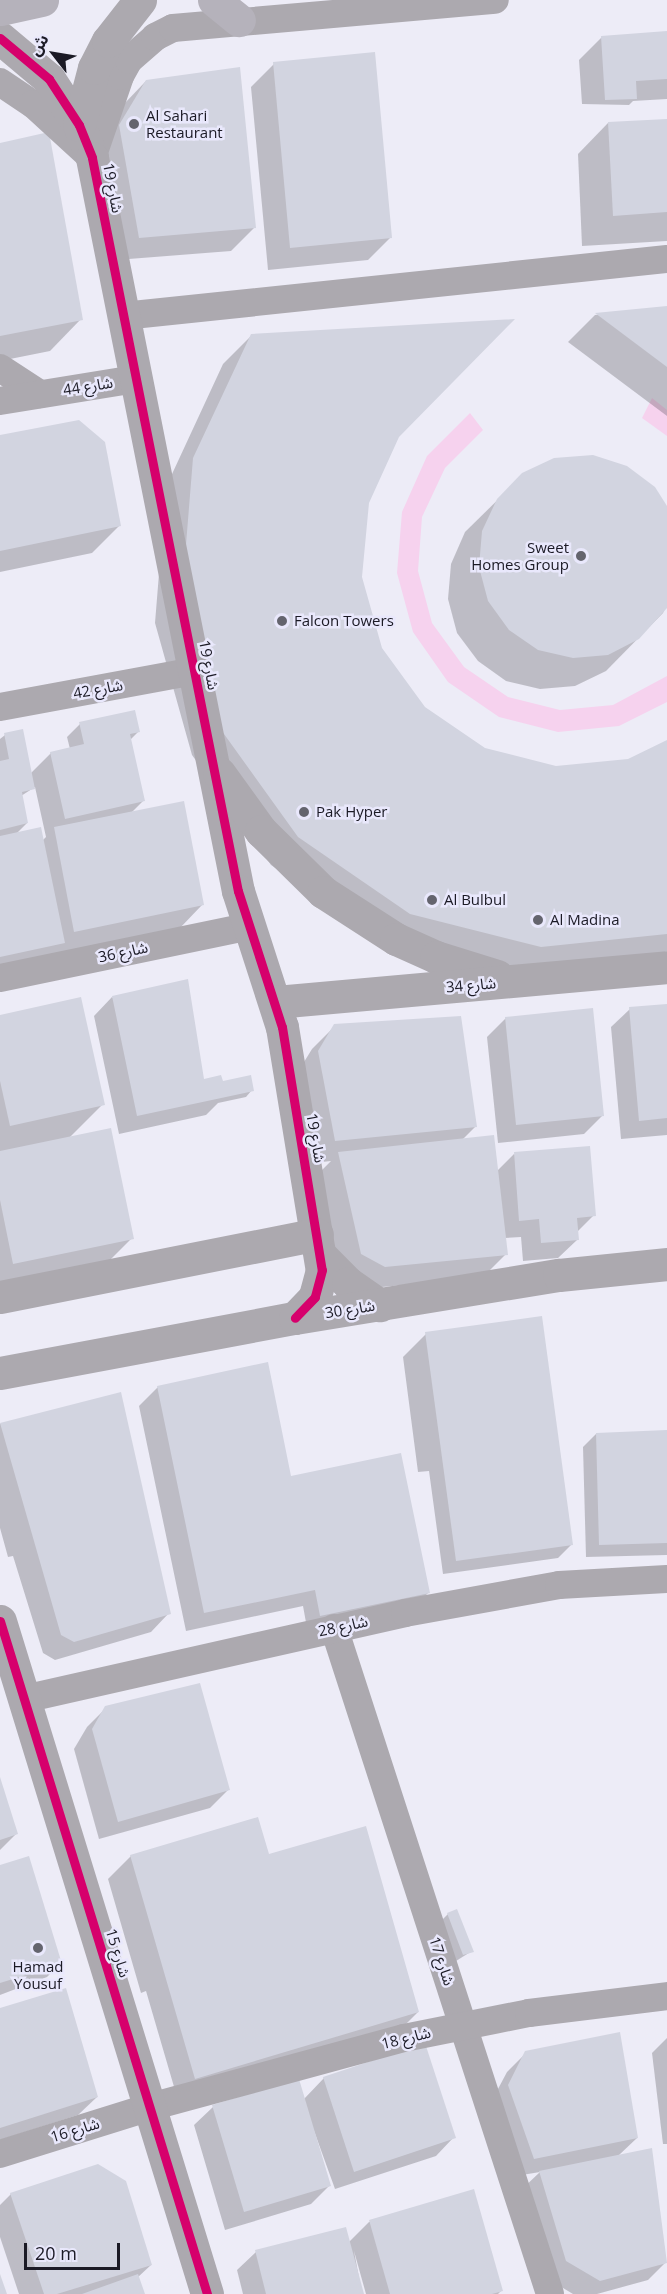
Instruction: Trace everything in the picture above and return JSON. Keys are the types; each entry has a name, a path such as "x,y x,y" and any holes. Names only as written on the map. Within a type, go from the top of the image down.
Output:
{"main road":[{"path":"0,9 42,0"}],"street":[{"path":"79,125 94,68 108,41 140,0"},
{"path":"0,82 33,104 92,158 120,76 141,47 173,28 227,10 493,0"},
{"name":"شارع 19","path":"0,38 49,79 79,125 92,158 211,760 247,927 276,1002 319,1245 320,1284 315,1298 295,1318"},
{"path":"123,316 667,259"},
{"path":"0,368 40,394"},
{"name":"شارع 44","path":"0,401 136,379"},
{"name":"شارع 42","path":"0,707 195,671"},
{"path":"211,760 261,831 323,892 396,939 477,971 520,981"},
{"name":"شارع 36","path":"0,978 247,927"},
{"name":"شارع 34","path":"276,1002 667,967"},
{"path":"0,1297 319,1245 348,1283 380,1305"},
{"name":"شارع 30","path":"0,1373 295,1318 578,1272 667,1264"},
{"name":"شارع 28","path":"24,1700 334,1628 559,1585 667,1579"},
{"name":"شارع 15","path":"0,1621 207,2294"},
{"name":"شارع 17","path":"334,1628 550,2294"},
{"name":"شارع 18","path":"150,2107 463,2025 667,1996"},
{"name":"شارع 16","path":"0,2154 150,2107"}],"shaded area":[{"path":"652,398 667,410 667,436 642,418"},
{"path":"470,413 483,430 445,468 422,517 418,571 432,623 464,667 508,697 560,710 613,705 667,676 667,702 619,726 558,732 499,717 448,682 413,632 397,573 402,512 427,456"}],"building":[{"path":"667,31 667,79 636,81 637,99 605,100 601,36"},
{"path":"375,52 392,238 290,248 273,62"},
{"path":"240,67 256,228 139,238 119,125 146,80"},
{"path":"667,119 667,212 613,216 608,122"},
{"path":"49,132 83,320 0,336 0,143"},
{"path":"667,306 667,367 595,313"},
{"name":"Falcon Towers","path":"515,319 399,437 369,503 362,577 382,648 425,707 485,748 556,766 628,759 667,740 667,934 541,947 410,914 298,837 219,727 182,594 193,458 251,334"},
{"path":"79,420 105,442 121,526 0,551 0,435"},
{"path":"593,455 627,466 655,487 667,506 667,608 639,639 608,655 573,658 538,650 509,630 488,601 479,567 482,531 497,499 522,473 554,458"},
{"path":"135,710 140,732 130,734 145,801 65,819 50,752 84,744 79,722"},
{"path":"23,729 35,789 22,792 28,823 0,830 0,761 9,759 4,733"},
{"path":"184,801 204,905 74,932 54,827"},
{"path":"41,827 65,943 0,957 0,836"},
{"path":"188,979 204,1079 221,1075 223,1081 251,1075 254,1091 137,1116 112,996"},
{"path":"81,997 105,1105 10,1126 0,1081 0,1015"},
{"path":"667,1004 667,1118 639,1121 629,1007"},
{"path":"593,1008 604,1116 516,1125 505,1017"},
{"path":"461,1016 477,1127 335,1141 318,1051 334,1024"},
{"path":"111,1128 134,1239 13,1264 0,1200 0,1151"},
{"path":"494,1135 508,1255 385,1267 361,1254 338,1152"},
{"path":"590,1146 596,1216 577,1218 579,1240 541,1243 539,1219 519,1221 514,1152"},
{"path":"542,1316 573,1545 456,1561 425,1332"},
{"path":"268,1362 291,1476 401,1453 430,1593 320,1616 315,1590 204,1613 157,1386"},
{"path":"121,1392 171,1614 74,1642 61,1635 0,1423"},
{"path":"667,1430 667,1543 599,1545 596,1433"},
{"path":"200,1683 230,1790 118,1822 92,1729 105,1706"},
{"path":"0,1777 18,1834 0,1840"},
{"path":"258,1817 269,1854 366,1826 419,2012 195,2079 130,1855"},
{"path":"29,1856 62,1964 0,1983 0,1865"},
{"path":"457,1909 474,1952 463,1955 447,1913"},
{"path":"66,1988 98,2097 0,2128 0,2008"},
{"path":"620,2032 638,2138 534,2159 508,2085 525,2051"},
{"path":"425,2043 456,2138 354,2172 323,2077"},
{"path":"299,2079 331,2186 244,2212 212,2105"},
{"path":"652,2148 667,2263 600,2281 566,2261 539,2171"},
{"path":"98,2164 126,2181 152,2265 57,2294 44,2294 10,2193"},
{"path":"474,2189 503,2291 492,2294 390,2294 369,2220"},
{"path":"346,2227 364,2294 266,2294 255,2250"},
{"path":"0,2274 7,2294 0,2294"},
{"path":"138,2274 145,2294 82,2294"}],"cycle path":[{"path":"0,38 49,79 79,125 92,158 238,891 282,1027 322,1270 315,1297 295,1318"},
{"path":"0,1621 207,2294"}],"place":[{"name":"Al Sahari Restaurant","path":"134,124"},
{"name":"Sweet Homes Group","path":"581,556"},
{"name":"Falcon Towers","path":"282,621"},
{"name":"Pak Hyper","path":"304,812"},
{"name":"Al Bulbul","path":"432,900"},
{"name":"Al Madina","path":"538,920"},
{"name":"Hamad Yousuf","path":"38,1948"}]}
